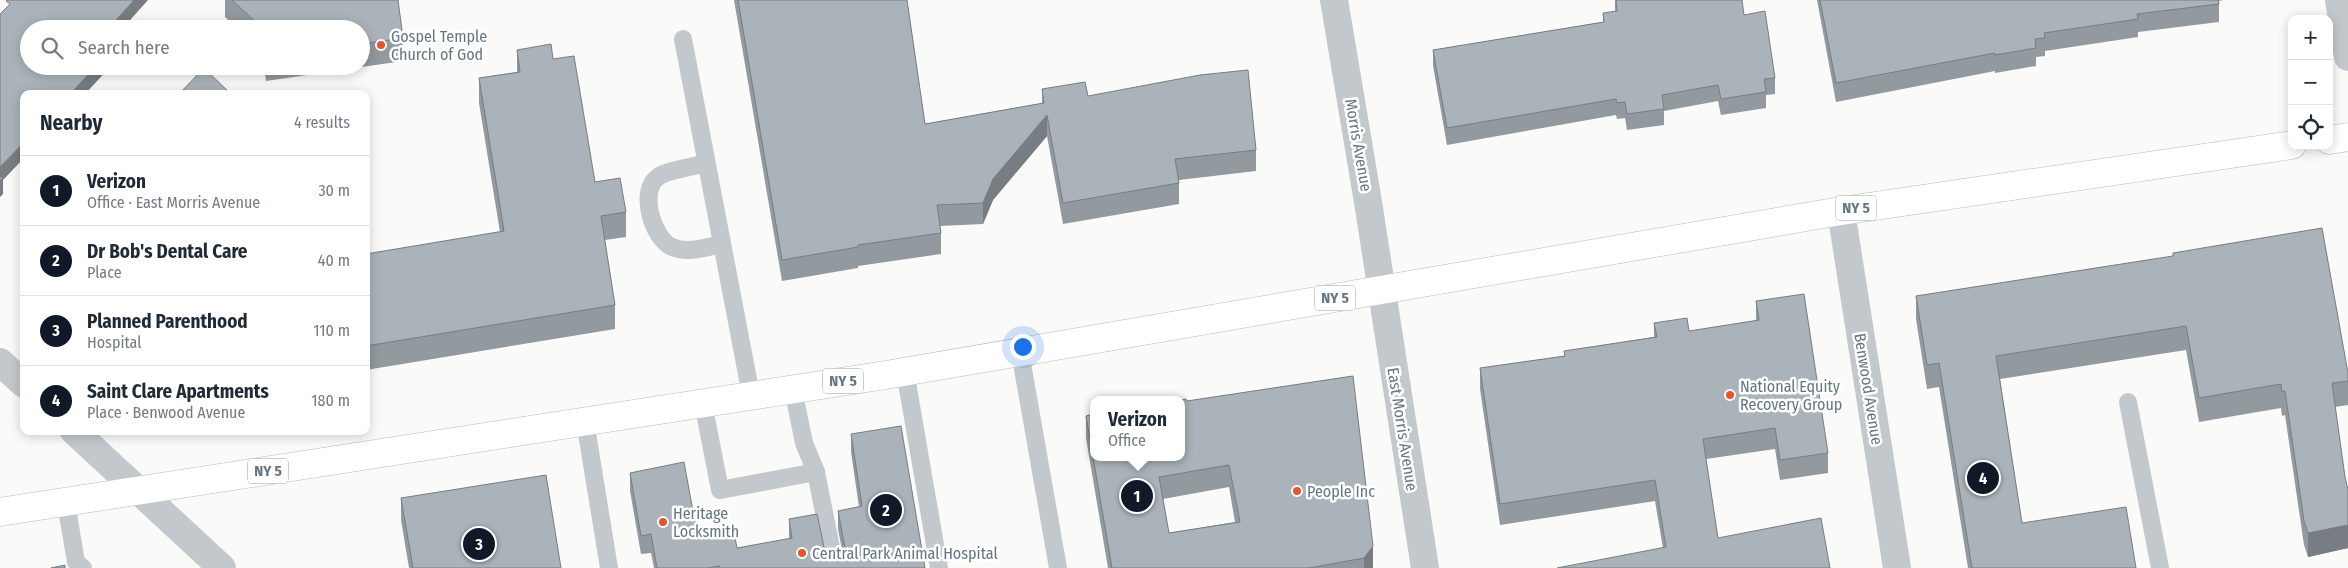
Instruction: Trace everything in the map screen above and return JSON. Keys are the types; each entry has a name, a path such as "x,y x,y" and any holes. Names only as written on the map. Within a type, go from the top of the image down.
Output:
{"main road":[{"path":"2333,139 2348,137"},
{"name":"NY 5","path":"0,512 140,492 905,371 1841,211 2288,146"}],"street":[{"name":"Morris Avenue","path":"1334,0 1381,290"},
{"path":"2339,0 2348,57"},
{"name":"Benwood Avenue","path":"1841,211 1897,568"},
{"name":"East Morris Avenue","path":"1381,290 1424,568"},
{"path":"0,362 20,380"},
{"path":"78,435 222,568"}],"lane":[{"path":"683,40 751,396"},
{"path":"706,163 658,176 653,183 648,197 658,237 672,247 690,250 722,244"},
{"path":"1020,352 1058,568"},
{"path":"905,371 939,568"},
{"path":"793,389 804,443 816,472 835,568"},
{"path":"2128,402 2160,568"},
{"path":"704,403 720,490 816,472"},
{"path":"585,421 609,568"},
{"path":"66,502 76,562 83,568"}],"building":[{"path":"134,0 116,20 20,20 20,75 88,75 74,90 20,90 20,146 0,167 0,14 10,4 6,1"},
{"path":"232,0 398,0 403,38 370,43 370,20 253,20"},
{"path":"738,0 907,0 925,124 1044,103 1042,89 1085,82 1088,96 1200,75 1248,70 1256,150 1175,159 1179,183 1063,203 1047,115 993,179 983,203 937,205 941,233 858,245 858,247 782,260"},
{"path":"1616,0 1742,0 1744,15 1765,11 1775,78 1764,79 1766,92 1721,99 1718,85 1662,95 1664,109 1627,114 1625,102 1617,103 1616,99 1447,128 1433,50 1604,22 1603,13 1617,11"},
{"path":"1820,0 2218,0 2219,4 2137,14 2138,19 2044,33 2045,38 2035,39 2036,48 1995,55 1995,53 1836,83"},
{"path":"551,44 553,59 574,56 595,182 620,178 626,212 601,216 615,305 370,345 370,253 504,231 479,78 520,72 517,50"},
{"path":"197,75 211,75 227,90 183,90"},
{"path":"2322,228 2348,373 2348,381 2332,383 2348,490 2348,525 2308,533 2304,521 2285,391 2282,392 2281,384 2199,398 2186,326 1996,356 2022,523 2126,507 2136,568 1972,568 1939,363 1927,365 1916,296 2173,256 2173,253"},
{"path":"1804,294 1828,453 1780,460 1775,428 1703,439 1718,538 1821,518 1830,568 1557,568 1666,547 1655,480 1500,504 1480,368 1565,356 1564,351 1657,337 1654,323 1687,318 1689,331 1759,320 1756,301"},
{"path":"1353,376 1373,546 1364,558 1309,568 1112,568 1094,461 1185,461 1186,399 1187,401","holes":["1229,465 1240,522 1169,533 1159,477"]},
{"path":"1090,415 1090,439 1086,416"},
{"path":"901,426 925,568 720,568 719,566 708,568 657,568 651,534 641,536 630,473 684,462 697,533 733,527 737,548 792,538 789,519 817,514 827,557 837,560 842,557 845,548 838,511 862,506 851,434"},
{"path":"546,475 561,568 413,568 401,498"},
{"path":"65,565 65,568 51,568"}],"place":[{"name":"Gospel Temple Church of God","path":"381,45"},
{"name":"National Equity Recovery Group","path":"1730,395"},
{"name":"Saint Clare Apartments","path":"1983,478"},
{"name":"People Inc","path":"1297,491"},
{"name":"Verizon","path":"1137,496"},
{"name":"Dr Bob's Dental Care","path":"886,510"},
{"name":"Heritage Locksmith","path":"663,522"},
{"name":"Planned Parenthood","path":"479,544"},
{"name":"Central Park Animal Hospital","path":"802,553"}]}
